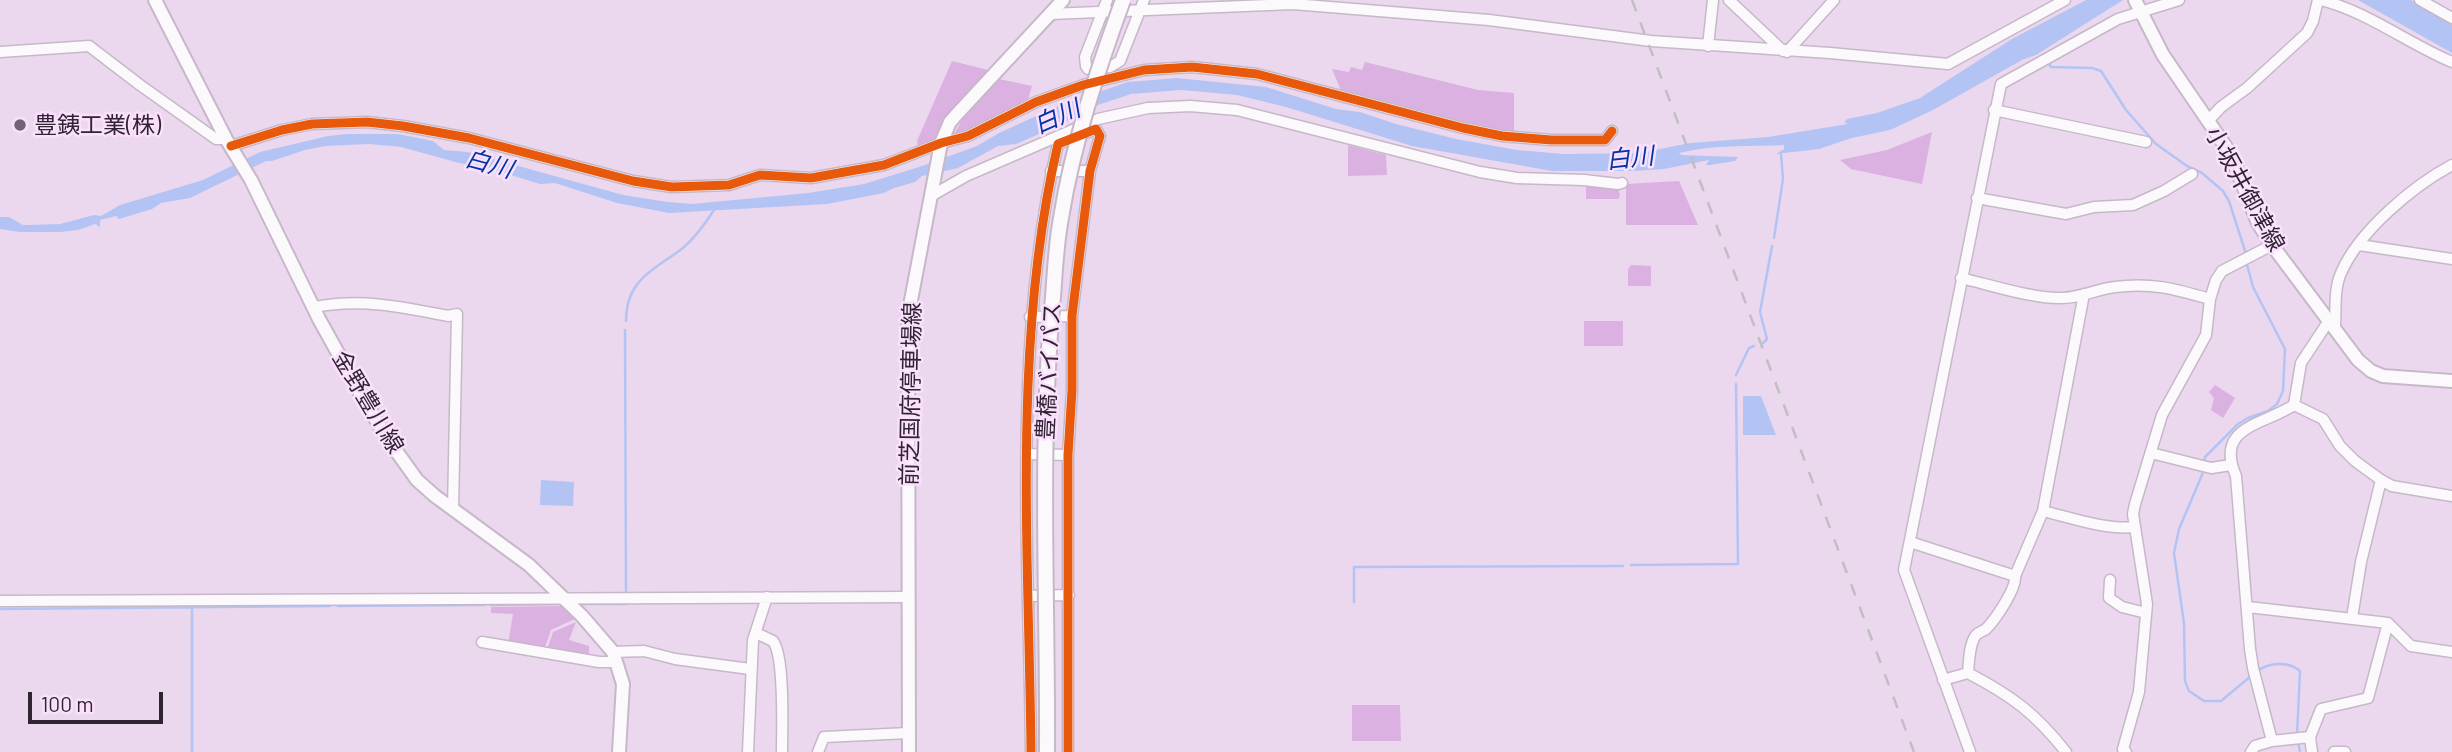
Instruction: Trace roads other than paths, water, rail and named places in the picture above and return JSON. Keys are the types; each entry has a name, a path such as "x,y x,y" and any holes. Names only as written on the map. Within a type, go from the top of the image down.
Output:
{"highway":[{"name":"豊橋バイパス","path":"1041,752 1039,459 1043,344 1055,217 1075,125 1116,0"},
{"name":"豊橋バイパス","path":"1047,752 1045,458 1048,346 1060,220 1080,128 1096,73 1123,0"}],"main road":[{"name":"金野豊川線","path":"155,0 364,400 389,442 417,480 453,510 529,565 565,599 615,657"},
{"name":"前芝国府停車場線","path":"909,752 908,316 940,145 950,122 1063,0"},
{"name":"小坂井御津線","path":"2137,7 2162,55 2230,153 2251,208 2272,245 2358,360 2371,371 2384,376 2452,381"},
{"path":"615,657 623,684 618,752"}],"street":[{"path":"1107,0 1085,57 1088,69 1110,67 1120,61 1144,0"},
{"path":"1708,46 1713,0"},
{"path":"1729,0 1785,51"},
{"path":"1785,51 1835,0"},
{"path":"1050,14 1139,11 1256,2 1293,4 1489,20 1647,41 1948,64 2065,0"},
{"path":"1970,752 1904,570 2001,84 2137,7 2179,0"},
{"path":"2208,121 2221,107 2257,80 2306,33 2313,21 2319,0 2344,6 2364,15 2452,62"},
{"path":"2420,0 2452,18"},
{"path":"0,52 89,46 216,139 230,146 312,124 367,122 436,131 633,181 673,187 729,185 760,175 811,178 884,165 968,136 1036,102 1083,85 1144,70 1192,67 1256,74 1502,136 1605,140 1612,131"},
{"path":"932,193 1098,119 1149,108 1190,106 1237,110 1480,172 1553,181 1622,183"},
{"path":"1994,110 2146,142"},
{"path":"1031,752 1027,454 1030,317 1051,171 1058,144 1096,129 1100,136 1090,171 1072,316 1072,390 1068,456 1069,752"},
{"path":"2272,741 2255,673 2236,476 2231,466 2234,441 2245,428 2281,414 2294,405 2301,363 2332,323 2341,273 2358,245 2399,203 2436,173 2452,164"},
{"path":"1051,171 1090,171"},
{"path":"1978,198 2066,214 2094,207 2133,205 2192,174"},
{"path":"2126,752 2123,749 2124,741 2140,692 2146,613 2134,504 2162,415 2206,334 2210,299 2216,280 2222,271 2272,245"},
{"path":"2358,245 2452,260"},
{"path":"1961,278 2051,298 2071,298 2114,287 2161,285 2210,299"},
{"path":"1968,673 1976,635 1986,629 2012,591 2016,583 2015,576 2043,511 2084,294"},
{"path":"315,307 355,302 448,316 457,314 453,510"},
{"path":"1030,317 1072,316"},
{"path":"2294,405 2323,419 2340,446 2381,480 2392,486 2452,496"},
{"path":"2151,453 2211,468 2231,466"},
{"path":"1027,454 1068,456"},
{"path":"2352,618 2361,562 2381,480"},
{"path":"2043,511 2094,523 2135,527"},
{"path":"1910,542 2015,576"},
{"path":"2110,580 2109,598 2122,607 2146,613"},
{"path":"1029,596 1069,595"},
{"path":"748,752 750,669 755,633 767,597"},
{"path":"0,601 909,597"},
{"path":"2248,607 2388,623 2411,646 2452,652"},
{"path":"2312,752 2306,737 2321,709 2368,698 2388,623"},
{"path":"755,633 773,640 778,650 782,752"},
{"path":"482,642 578,659 615,657 644,651 676,659 750,669"},
{"path":"1943,680 1968,673 2010,696 2033,714 2066,752"},
{"path":"818,752 824,737 909,733"},
{"path":"2251,752 2255,746 2272,741 2306,737"},
{"path":"2334,752 2345,752"}],"water":[{"name":"白川","path":"2086,0 2123,0 2036,55 1890,130 1819,149 1776,154 1784,149 1784,145 1718,147 1679,153 1738,157 1735,161 1710,165 1706,165 1709,160 1664,169 1552,171 1412,146 1286,107 1237,95 1181,90 1131,94 1098,105 1016,144 998,146 958,168 922,176 915,182 884,193 827,204 669,213 617,203 555,183 540,184 485,167 459,163 401,147 369,144 325,146 266,161 190,198 161,203 152,209 119,219 116,216 100,220 100,227 95,224 60,232 0,229 0,217 9,217 23,225 30,225 60,224 94,215 101,216 120,205 203,180 260,152 347,134 398,134 433,141 444,150 468,152 623,195 668,202 692,204 808,193 864,184 919,167 977,146 1056,107 1128,82 1177,78 1266,87 1336,109 1360,112 1456,139 1517,150 1564,154 1640,153 1690,143 1768,137 1848,124 1844,122 1847,119 1877,113 1920,98 2012,39"},
{"path":"2358,0 2411,0 2452,23 2452,53"},
{"path":"1743,396 1761,396 1776,435 1743,435"},
{"path":"541,480 574,482 573,506 540,505"}],"waterway":[{"path":"2049,64 2051,67 2092,68 2101,71 2126,110 2156,144 2202,173 2223,191 2229,201 2246,254"},
{"path":"1774,238 1783,179 1781,154"},
{"path":"626,321 627,307 636,285 688,244 714,210"},
{"path":"1763,343 1767,339 1760,312 1772,246"},
{"path":"2246,261 2253,287 2285,349 2283,391 2277,404 2268,411 2238,424 2205,457 2202,475 2179,529 2174,553 2184,623 2185,681 2189,691 2204,701 2221,701 2251,676"},
{"path":"625,330 626,594"},
{"path":"1736,375 1749,348 1754,346"},
{"path":"1631,565 1738,564 1736,384"},
{"path":"1354,602 1354,567 1623,566"},
{"path":"577,604 626,602"},
{"path":"491,605 561,604"},
{"path":"338,606 484,605"},
{"path":"0,609 330,606"},
{"path":"192,608 192,752"},
{"path":"2256,672 2266,666 2278,664 2290,665 2300,671 2297,735"},
{"path":"2298,741 2300,752"}],"railway":[{"path":"1632,0 1914,752"}],"place":[{"name":"豊銕工業(株)","path":"20,125"}]}
